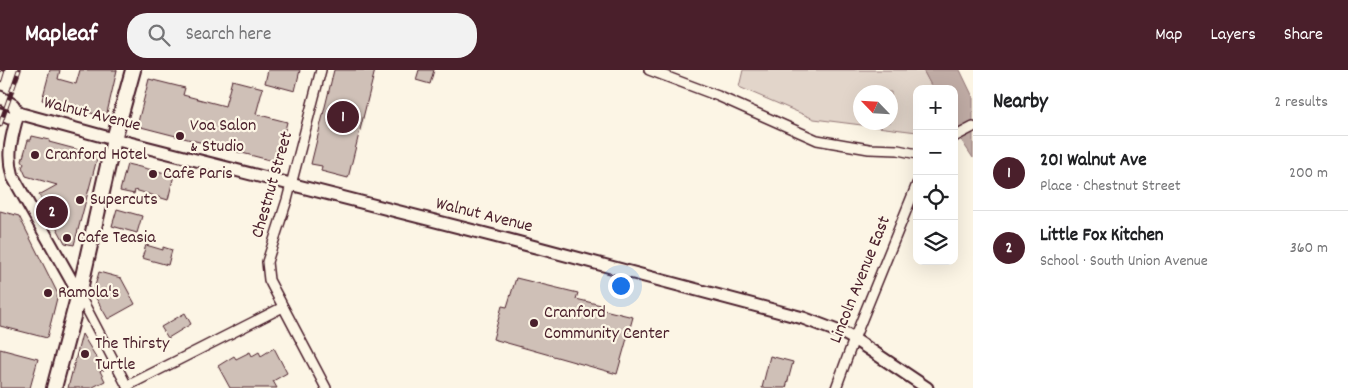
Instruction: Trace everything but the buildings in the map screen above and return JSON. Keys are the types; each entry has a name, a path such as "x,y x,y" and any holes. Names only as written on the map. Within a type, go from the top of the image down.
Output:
{"main road":[{"path":"54,388 79,294 114,139 133,70"}],"street":[{"name":"Chestnut Street","path":"321,70 291,184 267,262 268,280 326,388"},
{"path":"648,70 718,96 817,140 913,153"},
{"path":"0,97 13,104 18,113"},
{"name":"Walnut Avenue","path":"18,113 503,238 803,318 854,339 927,388"},
{"path":"0,114 9,118 18,113"},
{"path":"18,113 3,144 13,178 79,294 128,387 283,307"},
{"path":"958,135 973,127"},
{"name":"Lincoln Avenue East","path":"836,388 913,194"}],"shaded area":[{"path":"743,70 923,70 931,85 913,85 913,131 898,130 898,85 853,85 853,124 814,119 739,87"},
{"path":"923,70 960,70 973,97 973,158 958,135 958,85 931,85"}],"railway":[{"path":"0,80 3,70"},
{"path":"0,125 19,70"}],"place":[{"name":"201 Walnut Ave","path":"343,117"},
{"name":"Voa Salon & Studio","path":"180,136"},
{"name":"Cranford Hotel","path":"35,155"},
{"name":"Cafe Paris","path":"153,174"},
{"name":"Supercuts","path":"80,200"},
{"name":"Little Fox Kitchen","path":"52,212"},
{"name":"Cafe Teasia","path":"67,238"},
{"name":"Ramola's","path":"48,293"},
{"name":"Cranford Community Center","path":"534,323"},
{"name":"The Thirsty Turtle","path":"85,354"}]}
